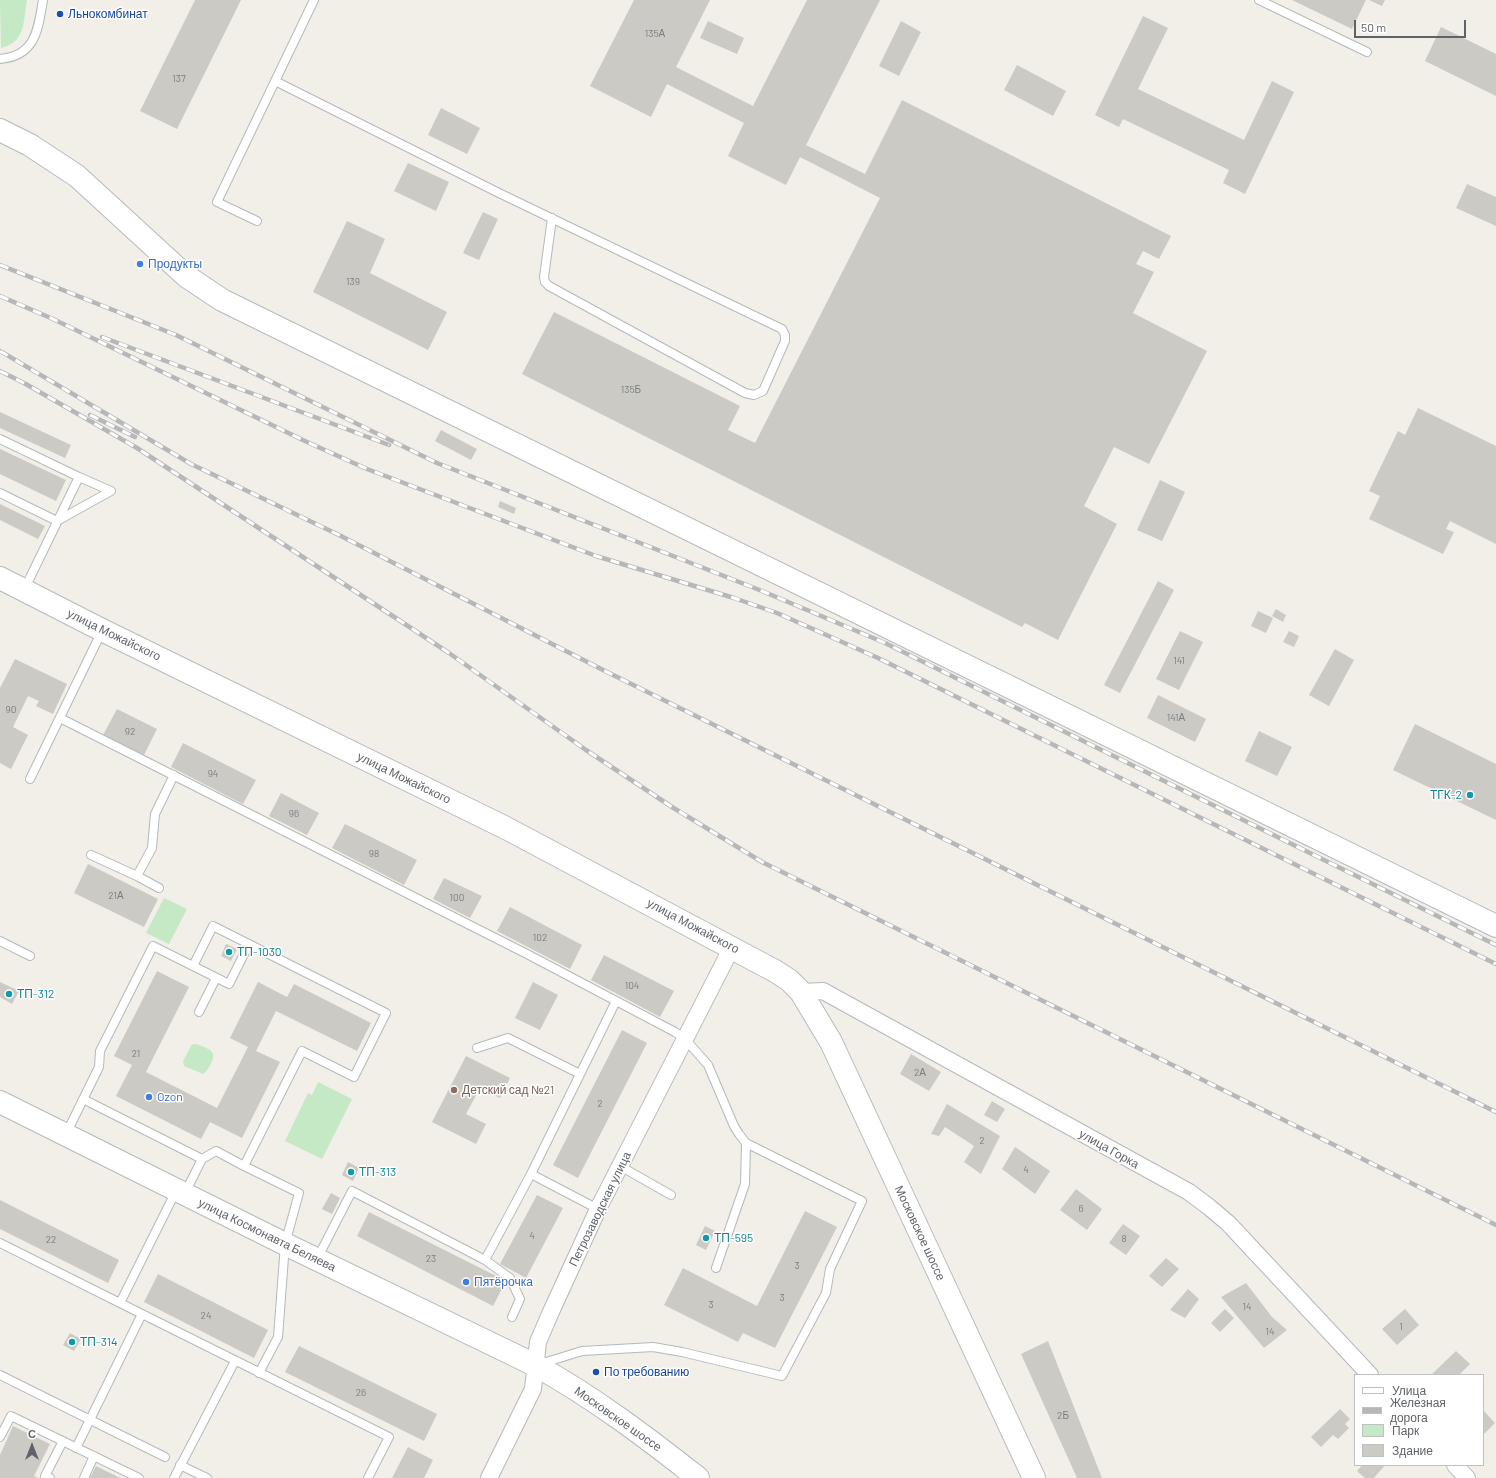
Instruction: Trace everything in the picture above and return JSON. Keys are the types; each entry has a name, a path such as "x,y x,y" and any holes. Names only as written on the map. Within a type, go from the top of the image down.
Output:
{"street":[{"path":"0,130 30,145 77,176 186,276 222,300 1496,926"},
{"name":"улица Можайского","path":"7,585 506,828 732,947 785,977 801,992"},
{"name":"Петрозаводская улица","path":"489,1478 533,1389 538,1342 598,1209 732,947"},
{"name":"улица Горка","path":"801,992 823,992 1189,1192 1209,1206 1228,1223 1369,1374"},
{"name":"Московское шоссе","path":"801,992 831,1042 1034,1478"},
{"name":"улица Космонавта Беляева","path":"0,1102 285,1244 535,1365"},
{"name":"Московское шоссе","path":"535,1365 567,1383 636,1430 698,1478"},
{"path":"1456,1466 1467,1478"}],"lane":[{"path":"0,59 17,55 28,47 36,36 43,0"},
{"path":"257,221 217,202 314,0"},
{"path":"1259,0 1367,52"},
{"path":"275,81 502,194 552,218 782,329 785,335 785,341 763,391 754,395 745,393 549,286 545,282 544,277 552,218"},
{"path":"0,439 112,491 57,521"},
{"path":"7,585 57,521 79,477"},
{"path":"0,493 57,521"},
{"path":"30,779 102,630"},
{"path":"60,718 520,950 675,1032 685,1039 708,1065 734,1126 746,1143 862,1201 830,1269 826,1293 782,1376 682,1352 653,1347 582,1351 535,1365"},
{"path":"137,876 152,848 155,814 174,775"},
{"path":"91,855 159,888"},
{"path":"193,966 213,926 386,1013 354,1077 302,1051 244,1166"},
{"path":"0,941 30,956"},
{"path":"66,1135 99,1067 100,1051 153,946 229,984 249,944"},
{"path":"199,1012 216,978"},
{"path":"485,1260 531,1174 616,1001"},
{"path":"477,1048 508,1038 580,1074"},
{"path":"83,1100 202,1159"},
{"path":"716,1268 745,1184 746,1143"},
{"path":"120,1303 181,1192 202,1159 216,1151 299,1193 285,1244 278,1337 260,1373"},
{"path":"620,1166 672,1196"},
{"path":"531,1174 598,1209"},
{"path":"317,1259 352,1192 485,1260 510,1278 520,1299 512,1316"},
{"path":"0,1243 389,1437 368,1478"},
{"path":"76,1448 142,1314"},
{"path":"174,1478 235,1361"},
{"path":"0,1376 165,1457"},
{"path":"0,1437 11,1416 139,1478"},
{"path":"50,1478 46,1476 63,1441"},
{"path":"84,1478 94,1456"},
{"path":"180,1465 207,1478"}],"green space":[{"path":"0,0 27,0 24,23 19,36 9,45 1,48"},
{"path":"164,898 187,909 169,944 146,933"},
{"path":"193,1044 208,1049 213,1054 213,1059 207,1071 203,1074 184,1066 183,1061"},
{"path":"318,1082 352,1099 322,1159 285,1141 308,1093 312,1095"}],"building":[{"path":"195,0 241,0 177,129 140,111"},
{"path":"634,0 710,0 676,67 753,106 807,0 880,0 806,145 865,174 902,100 1171,236 1159,259 1143,251 1136,264 1154,272 1133,313 1207,351 1149,464 1114,447 1084,506 1117,524 1058,640 1025,623 1022,627 522,374 554,312 740,406 728,430 755,443 880,198 800,157 786,185 728,156 744,123 667,84 651,117 590,86"},
{"path":"1292,0 1366,0 1352,29"},
{"path":"1369,0 1385,0 1382,6"},
{"path":"1143,16 1168,28 1138,89 1244,140 1272,81 1294,92 1245,194 1223,183 1229,170 1123,119 1119,127 1095,115"},
{"path":"708,21 744,38 737,54 700,38"},
{"path":"901,21 921,32 899,76 879,66"},
{"path":"1441,27 1496,54 1496,96 1425,61"},
{"path":"1017,65 1066,91 1053,116 1004,90"},
{"path":"441,108 480,128 467,154 428,135"},
{"path":"408,163 449,182 436,211 394,191"},
{"path":"1467,184 1496,197 1496,226 1456,208"},
{"path":"483,212 498,219 479,260 463,253"},
{"path":"347,221 385,239 370,273 447,312 428,350 313,292"},
{"path":"1418,408 1496,446 1496,544 1450,521 1446,529 1454,532 1443,554 1369,519 1380,496 1369,491 1398,431 1405,435"},
{"path":"0,412 71,445 65,458 0,428"},
{"path":"441,430 477,449 471,460 435,441"},
{"path":"0,449 66,480 56,501 0,474"},
{"path":"1160,480 1185,492 1162,541 1137,530"},
{"path":"500,501 516,508 514,514 498,507"},
{"path":"0,504 45,526 38,539 0,520"},
{"path":"1158,581 1174,590 1120,693 1104,685"},
{"path":"1276,609 1286,615 1283,622 1272,616"},
{"path":"1258,611 1273,618 1266,633 1251,626"},
{"path":"1180,631 1203,642 1179,690 1156,679"},
{"path":"1289,631 1299,636 1294,647 1283,642"},
{"path":"1335,649 1354,660 1329,706 1309,695"},
{"path":"15,659 67,684 53,714 36,706 39,701 28,696 13,727 28,735 11,769 0,763 0,688"},
{"path":"1158,695 1206,719 1195,742 1147,718"},
{"path":"117,709 157,729 144,755 103,735"},
{"name":"ТГК-2","path":"1415,724 1496,764 1496,820 1393,770"},
{"path":"1259,731 1292,747 1277,776 1245,761"},
{"path":"183,743 256,780 243,804 171,767"},
{"path":"281,793 319,813 307,835 269,816"},
{"path":"345,824 417,860 404,885 332,848"},
{"path":"88,864 158,899 144,927 74,893"},
{"path":"444,878 482,896 470,918 433,899"},
{"path":"510,907 582,945 570,969 497,931"},
{"name":"ТП-1030","path":"226,944 237,949 231,961 221,956"},
{"path":"604,955 674,991 660,1017 591,980"},
{"path":"157,971 189,987 146,1072 217,1108 248,1047 230,1038 258,982 287,997 294,984 371,1023 357,1051 276,1011 256,1051 280,1062 242,1138 210,1122 201,1139 116,1096 132,1065 114,1056"},
{"name":"ТП-312","path":"0,982 19,991 12,1004 0,997"},
{"path":"533,982 558,995 540,1030 515,1018"},
{"path":"622,1030 647,1043 578,1178 553,1165"},
{"path":"911,1054 941,1072 929,1091 900,1074"},
{"path":"466,1056 510,1078 500,1098 480,1088 466,1114 486,1124 476,1144 432,1122"},
{"path":"992,1101 1005,1109 997,1122 984,1115"},
{"path":"947,1104 1000,1136 981,1174 964,1162 974,1146 945,1127 939,1136 931,1134"},
{"path":"1015,1147 1050,1171 1035,1194 1002,1169"},
{"name":"ТП-313","path":"348,1162 359,1168 353,1181 342,1175"},
{"path":"1076,1189 1102,1209 1087,1230 1060,1210"},
{"path":"331,1193 340,1198 332,1214 322,1209"},
{"path":"537,1195 563,1208 526,1278 500,1264"},
{"path":"0,1200 119,1260 108,1283 0,1229"},
{"path":"805,1211 837,1227 775,1348 743,1333 738,1342 664,1305 683,1268 757,1306"},
{"path":"369,1212 506,1281 493,1306 357,1236"},
{"path":"1123,1224 1140,1236 1126,1255 1109,1243"},
{"name":"ТП-595","path":"705,1226 715,1231 706,1250 696,1245"},
{"path":"1166,1258 1179,1269 1162,1287 1149,1276"},
{"path":"158,1274 268,1330 254,1358 144,1302"},
{"path":"1246,1283 1272,1317 1287,1330 1264,1348 1221,1297"},
{"path":"1188,1289 1199,1299 1185,1318 1170,1310"},
{"path":"1225,1309 1234,1318 1220,1332 1211,1323"},
{"path":"1405,1309 1419,1325 1397,1345 1382,1329"},
{"name":"ТП-314","path":"70,1333 81,1339 74,1351 63,1345"},
{"path":"1048,1341 1102,1478 1077,1478 1021,1354"},
{"path":"299,1346 437,1414 424,1441 285,1372"},
{"path":"1456,1351 1470,1364 1460,1374 1432,1374"},
{"path":"1340,1409 1350,1419 1345,1424 1349,1428 1338,1439 1333,1435 1321,1447 1311,1437"},
{"path":"1484,1411 1495,1423 1484,1434"},
{"path":"13,1426 50,1444 34,1476 38,1478 0,1478 0,1455"},
{"path":"408,1447 433,1460 424,1478 392,1478"},
{"path":"96,1466 120,1478 90,1478"},
{"path":"1361,1466 1384,1466 1374,1478 1365,1478 1357,1471"}],"railway":[{"path":"0,265 176,335 437,463 762,591 885,643 1496,945"},
{"path":"0,296 53,319 307,442 367,469 596,556 734,598 777,613 878,658 1496,964"},
{"path":"102,337 389,445"},
{"path":"0,351 191,464 339,535 603,670 1496,1112"},
{"path":"0,371 24,383 137,448 449,653 586,750 672,807 762,862 1496,1225"},
{"path":"90,415 135,437"}],"place":[{"name":"Льнокомбинат","path":"60,14"},
{"name":"Продукты","path":"140,264"},
{"name":"ТГК-2","path":"1470,795"},
{"name":"ТП-1030","path":"229,952"},
{"name":"ТП-312","path":"9,994"},
{"name":"Детский сад №21","path":"454,1090"},
{"name":"Ozon","path":"149,1097"},
{"name":"ТП-313","path":"351,1172"},
{"name":"ТП-595","path":"706,1238"},
{"name":"Пятёрочка","path":"466,1282"},
{"name":"ТП-314","path":"72,1342"},
{"name":"По требованию","path":"596,1372"}]}
